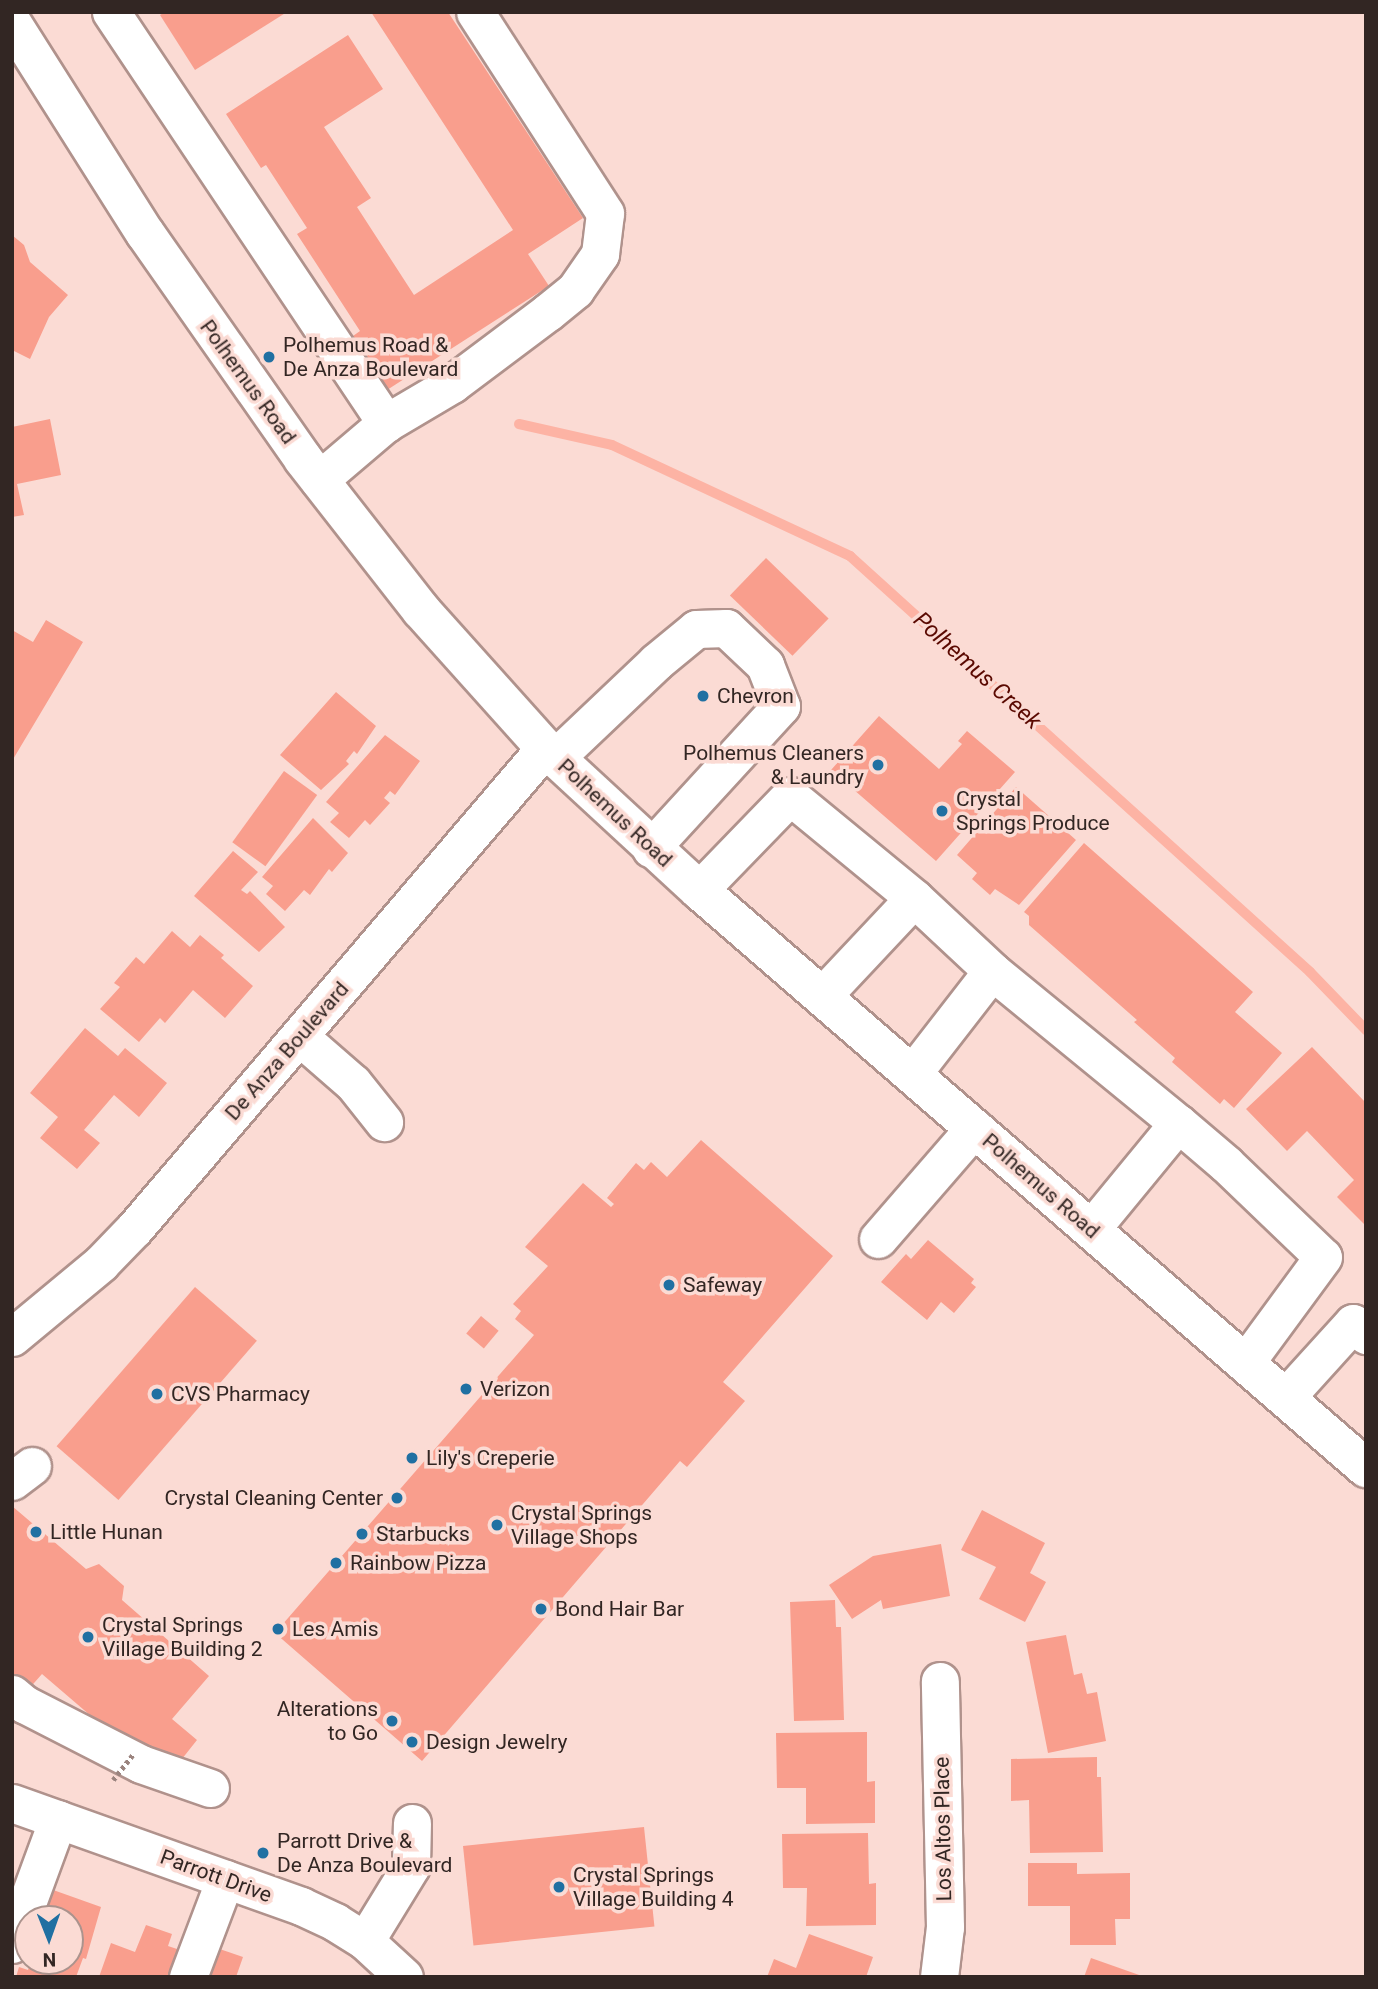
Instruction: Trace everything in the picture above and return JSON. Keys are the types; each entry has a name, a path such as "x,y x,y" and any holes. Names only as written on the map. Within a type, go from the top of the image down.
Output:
{"main road":[{"name":"Polhemus Road","path":"12,23 145,233 242,376 421,610 550,753 651,848 1366,1468"}],"street":[{"path":"111,12 386,423"},
{"path":"319,480 386,423 452,384 548,312 575,290 600,254 604,213 475,12"},
{"name":"De Anza Boulevard","path":"12,1337 101,1263 550,753 696,629 726,628 765,665 781,706 651,848"},
{"path":"699,890 790,796 914,898 992,971 1226,1164 1323,1257 1245,1363"},
{"path":"822,996 914,898"},
{"path":"912,1074 992,971"},
{"path":"300,1037 345,1074 384,1122"},
{"path":"1091,1229 1178,1123"},
{"path":"878,1239 974,1128"},
{"path":"1285,1398 1353,1323 1366,1335"},
{"name":"Los Altos Place","path":"939,1977 945,1927 940,1681"},
{"path":"12,1694 24,1704 141,1764 210,1788"},
{"name":"Parrott Drive","path":"12,1803 300,1906 335,1922 365,1941 404,1977"},
{"path":"12,1944 58,1819"},
{"path":"365,1941 411,1866 412,1823"},
{"path":"188,1977 225,1879"}],"path":[{"path":"113,1780 134,1753"}],"building":[{"path":"165,12 287,12 195,70 160,15"},
{"path":"371,12 448,12 583,218 528,254 549,286 387,390 353,336 360,331 297,234 307,228 266,165 261,168 226,114 348,35 383,89 324,127 371,198 357,207 414,295 513,230"},
{"path":"12,235 24,245 30,262 68,295 49,317 30,359 12,350"},
{"path":"50,419 61,475 17,484 24,515 12,517 12,427"},
{"path":"766,558 829,618 792,656 730,595"},
{"path":"46,620 83,642 12,761 12,630 33,642"},
{"path":"336,692 376,726 357,754 354,751 346,761 349,764 321,790 280,755"},
{"path":"879,716 939,769 962,744 958,741 967,731 1015,772 936,861 831,770"},
{"path":"385,735 420,761 395,795 390,791 384,798 390,803 370,825 365,820 349,838 330,822 339,813 326,802"},
{"path":"284,771 317,795 265,866 232,842"},
{"path":"1016,787 1076,840 1019,905 995,889 990,895 972,879 977,873 957,855"},
{"path":"313,818 348,853 332,872 329,869 310,895 304,890 285,911 266,894 273,886 262,877"},
{"path":"1084,843 1253,992 1235,1012 1282,1053 1234,1108 1224,1099 1220,1104 1172,1062 1175,1058 1134,1022 1137,1020 1029,925 1029,916 1024,912"},
{"path":"233,851 258,872 241,890 247,894 250,891 285,927 259,952 194,896"},
{"path":"172,931 190,947 200,935 224,955 221,958 253,986 225,1018 193,990 165,1023 160,1018 139,1042 100,1009 120,987 114,983 136,957 144,964"},
{"path":"85,1028 118,1056 125,1048 167,1083 139,1117 114,1095 84,1130 100,1143 77,1169 40,1138 58,1117 30,1093"},
{"path":"1312,1047 1366,1103 1366,1226 1337,1197 1354,1180 1307,1131 1287,1151 1246,1109"},
{"path":"701,1140 833,1256 723,1382 745,1401 687,1467 680,1461 422,1761 275,1633 534,1335 515,1319 521,1311 513,1304 548,1266 525,1247 583,1183 611,1207 614,1204 607,1198 636,1163 644,1170 651,1162 667,1177"},
{"path":"928,1240 974,1279 971,1283 976,1287 954,1313 941,1302 927,1320 881,1282 906,1254 911,1259"},
{"name":"CVS Pharmacy","path":"195,1287 257,1341 118,1500 57,1446"},
{"path":"481,1316 499,1331 484,1348 466,1334"},
{"name":"Crystal Springs Village Building 2","path":"12,1506 86,1569 99,1564 124,1586 122,1600 209,1676 172,1719 197,1740 174,1769 140,1758 42,1674 27,1691 12,1678"},
{"path":"982,1510 1045,1543 1030,1573 1046,1582 1025,1622 979,1599 996,1567 961,1550"},
{"path":"941,1544 950,1596 883,1609 881,1600 852,1619 829,1585 873,1556"},
{"path":"835,1600 836,1627 841,1627 844,1720 794,1721 790,1602"},
{"path":"1066,1635 1074,1675 1082,1673 1087,1694 1097,1692 1106,1741 1048,1753 1026,1642"},
{"path":"867,1732 867,1782 875,1781 875,1823 806,1824 806,1788 777,1788 776,1733"},
{"path":"1097,1757 1097,1777 1101,1777 1103,1852 1030,1853 1029,1800 1011,1801 1011,1759"},
{"name":"Crystal Springs Village Building 4","path":"644,1827 654,1926 473,1945 463,1846"},
{"path":"868,1833 869,1884 876,1883 876,1925 806,1926 807,1888 783,1888 782,1834"},
{"path":"1028,1863 1077,1863 1077,1874 1130,1873 1130,1919 1115,1919 1116,1945 1070,1945 1070,1906 1028,1906"},
{"path":"42,1886 101,1907 86,1959 84,1905 36,1905"},
{"path":"146,1925 172,1934 168,1946 180,1950 170,1977 99,1977 111,1943 135,1952"},
{"path":"809,1934 873,1957 866,1977 767,1977 774,1959 796,1968"},
{"path":"208,1945 243,1957 236,1977 197,1977"},
{"path":"1091,1958 1142,1976 1142,1977 1084,1977"},
{"path":"17,1975 77,1975 76,1977"}],"waterway":[{"name":"Polhemus Creek","path":"519,424 612,445 850,556 1310,972 1366,1030"}],"place":[{"name":"Polhemus Road & De Anza Boulevard","path":"269,357"},
{"name":"Chevron","path":"703,696"},
{"name":"Polhemus Cleaners & Laundry","path":"878,765"},
{"name":"Crystal Springs Produce","path":"942,811"},
{"name":"Safeway","path":"669,1285"},
{"name":"Verizon","path":"466,1389"},
{"name":"CVS Pharmacy","path":"157,1394"},
{"name":"Lily's Creperie","path":"412,1458"},
{"name":"Crystal Cleaning Center","path":"397,1498"},
{"name":"Crystal Springs Village Shops","path":"497,1525"},
{"name":"Little Hunan","path":"36,1532"},
{"name":"Starbucks","path":"362,1534"},
{"name":"Rainbow Pizza","path":"336,1563"},
{"name":"Bond Hair Bar","path":"541,1609"},
{"name":"Les Amis","path":"278,1629"},
{"name":"Crystal Springs Village Building 2","path":"88,1637"},
{"name":"Alterations to Go","path":"392,1721"},
{"name":"Design Jewelry","path":"412,1742"},
{"name":"Parrott Drive & De Anza Boulevard","path":"263,1853"},
{"name":"Crystal Springs Village Building 4","path":"559,1887"}]}
